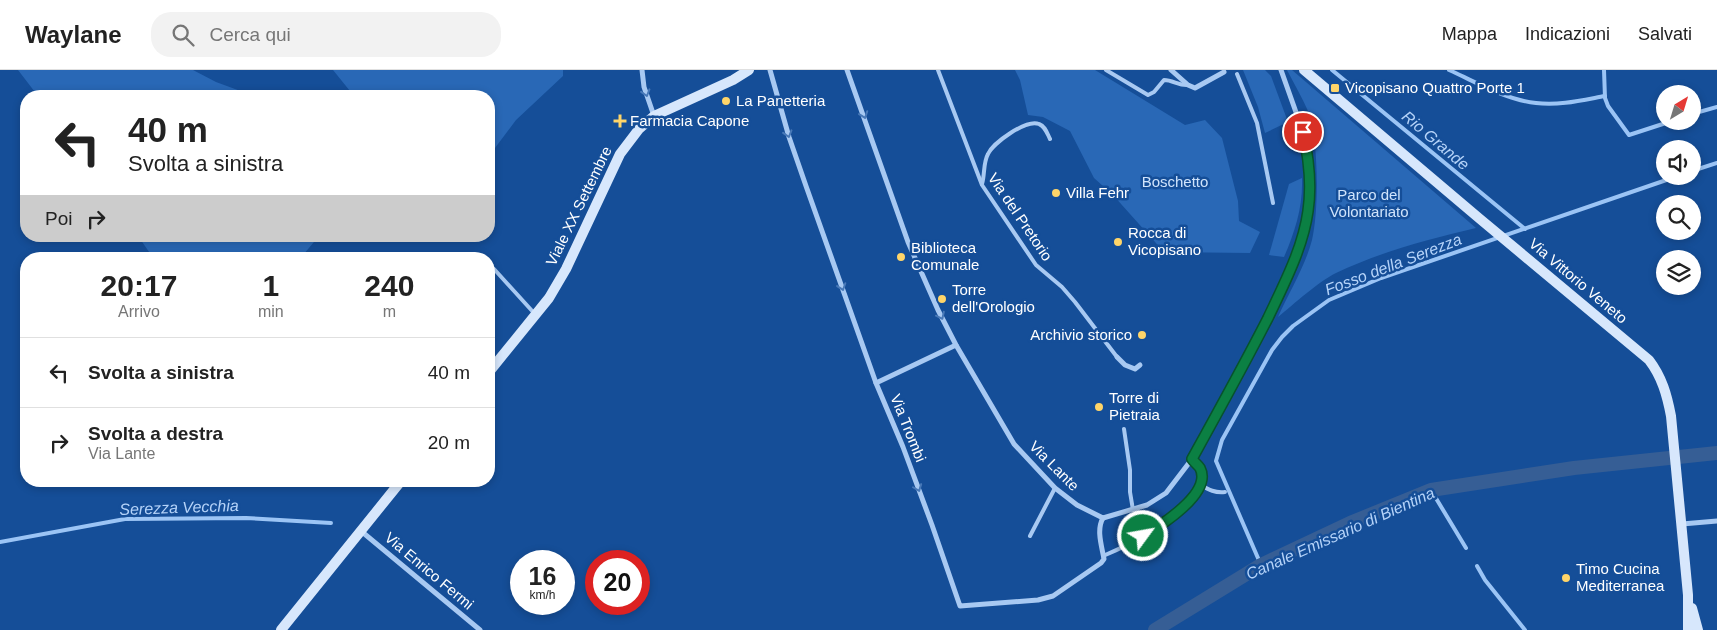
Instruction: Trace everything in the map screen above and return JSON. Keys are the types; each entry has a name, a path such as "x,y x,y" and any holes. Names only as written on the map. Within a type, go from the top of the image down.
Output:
{"street":[{"path":"642,70 644,87 654,116"},
{"name":"Viale XX Settembre","path":"495,364 549,298 566,269 620,154 638,129 654,116 733,80 750,70"},
{"name":"Via Trombi","path":"770,70 789,138 876,383 932,525 960,606 1038,600 1053,596 1101,563 1104,560 1103,556"},
{"name":"Via Lante","path":"847,70 908,242 956,345 1010,438 1055,488 1077,506 1103,518"},
{"path":"1171,70 1188,85 1195,88 1224,72"},
{"path":"1103,556 1100,523 1103,518 1147,505 1166,493 1192,459 1276,301 1295,258 1303,236 1308,213 1310,166 1303,132 1281,70"},
{"name":"Via Vittorio Veneto","path":"1309,71 1480,219 1649,360 1661,379 1671,416 1688,595 1688,630"},
{"path":"876,383 956,345"},
{"path":"1117,357 1129,368 1135,369 1140,365"},
{"path":"282,630 396,487"},
{"path":"1681,524 1717,521"},
{"name":"Via Enrico Fermi","path":"361,530 480,630"},
{"name":"Via Vittorio Veneto","path":"1688,595 1698,630"}],"lane":[{"name":"Via del Pretorio","path":"938,70 982,185 1036,265 1066,292 1117,357"},
{"path":"1106,70 1148,94 1154,92 1164,80 1188,85"},
{"path":"1237,74 1257,124 1273,203"},
{"path":"982,185 988,154 1000,140 1033,123 1040,124 1050,139"},
{"path":"495,270 536,315"},
{"path":"1124,429 1133,510"},
{"path":"1103,556 1128,544 1176,515 1201,486 1200,468 1192,459"},
{"path":"1201,486 1209,490 1225,492"},
{"path":"1030,536 1055,488"}],"green space":[{"path":"18,70 193,70 216,82 238,90 33,90"},
{"path":"333,70 563,70 563,76 516,120 495,148 495,90 349,90"},
{"name":"Boschetto","path":"1015,70 1095,70 1185,125 1205,120 1222,138 1238,201 1239,221 1260,232 1250,253 1164,252 1113,195 1094,178 1070,131 1043,117 1028,115 1020,80"},
{"path":"1243,70 1265,70 1271,76 1288,122 1265,133 1258,107"},
{"name":"Parco del Volontariato","path":"1287,70 1292,70 1476,228 1405,247 1353,265 1314,287 1278,317 1309,250 1314,227 1317,194 1316,156 1312,123 1306,106"},
{"path":"1302,178 1298,219 1284,257 1269,255 1289,184"},
{"path":"142,242 314,242 306,252 149,252"}],"waterway":[{"name":"Rio Grande","path":"1332,70 1525,229"},
{"path":"1449,70 1491,90 1536,103 1553,104 1605,96"},
{"path":"1604,70 1605,98 1608,106 1629,135 1656,126"},
{"path":"1701,111 1717,107"},
{"name":"Fosso della Serezza","path":"1701,168 1717,163"},
{"name":"Fosso della Serezza","path":"1261,565 1216,461 1222,440 1272,350 1293,326 1329,300 1381,278 1656,184"},
{"name":"Canale Emissario di Bientina","path":"1155,630 1261,565 1350,523 1431,490 1574,468 1717,453"},
{"path":"1431,490 1466,548"},
{"name":"Serezza Vecchia","path":"0,542 125,519 246,518 331,523"},
{"path":"1477,566 1485,580 1525,630"}],"place":[{"name":"Vicopisano Quattro Porte 1","path":"1335,88"},
{"name":"La Panetteria","path":"726,101"},
{"name":"Farmacia Capone","path":"620,121"},
{"name":"Villa Fehr","path":"1056,193"},
{"name":"Rocca di Vicopisano","path":"1118,242"},
{"name":"Biblioteca Comunale","path":"901,257"},
{"name":"Torre dell'Orologio","path":"942,299"},
{"name":"Archivio storico","path":"1142,335"},
{"name":"Torre di Pietraia","path":"1099,407"},
{"name":"Timo Cucina Mediterranea","path":"1566,578"}],"route":[{"path":"1143,536 1176,515 1201,486 1200,468 1192,459 1255,343 1295,258 1303,236 1310,194 1310,166 1303,132"}]}
